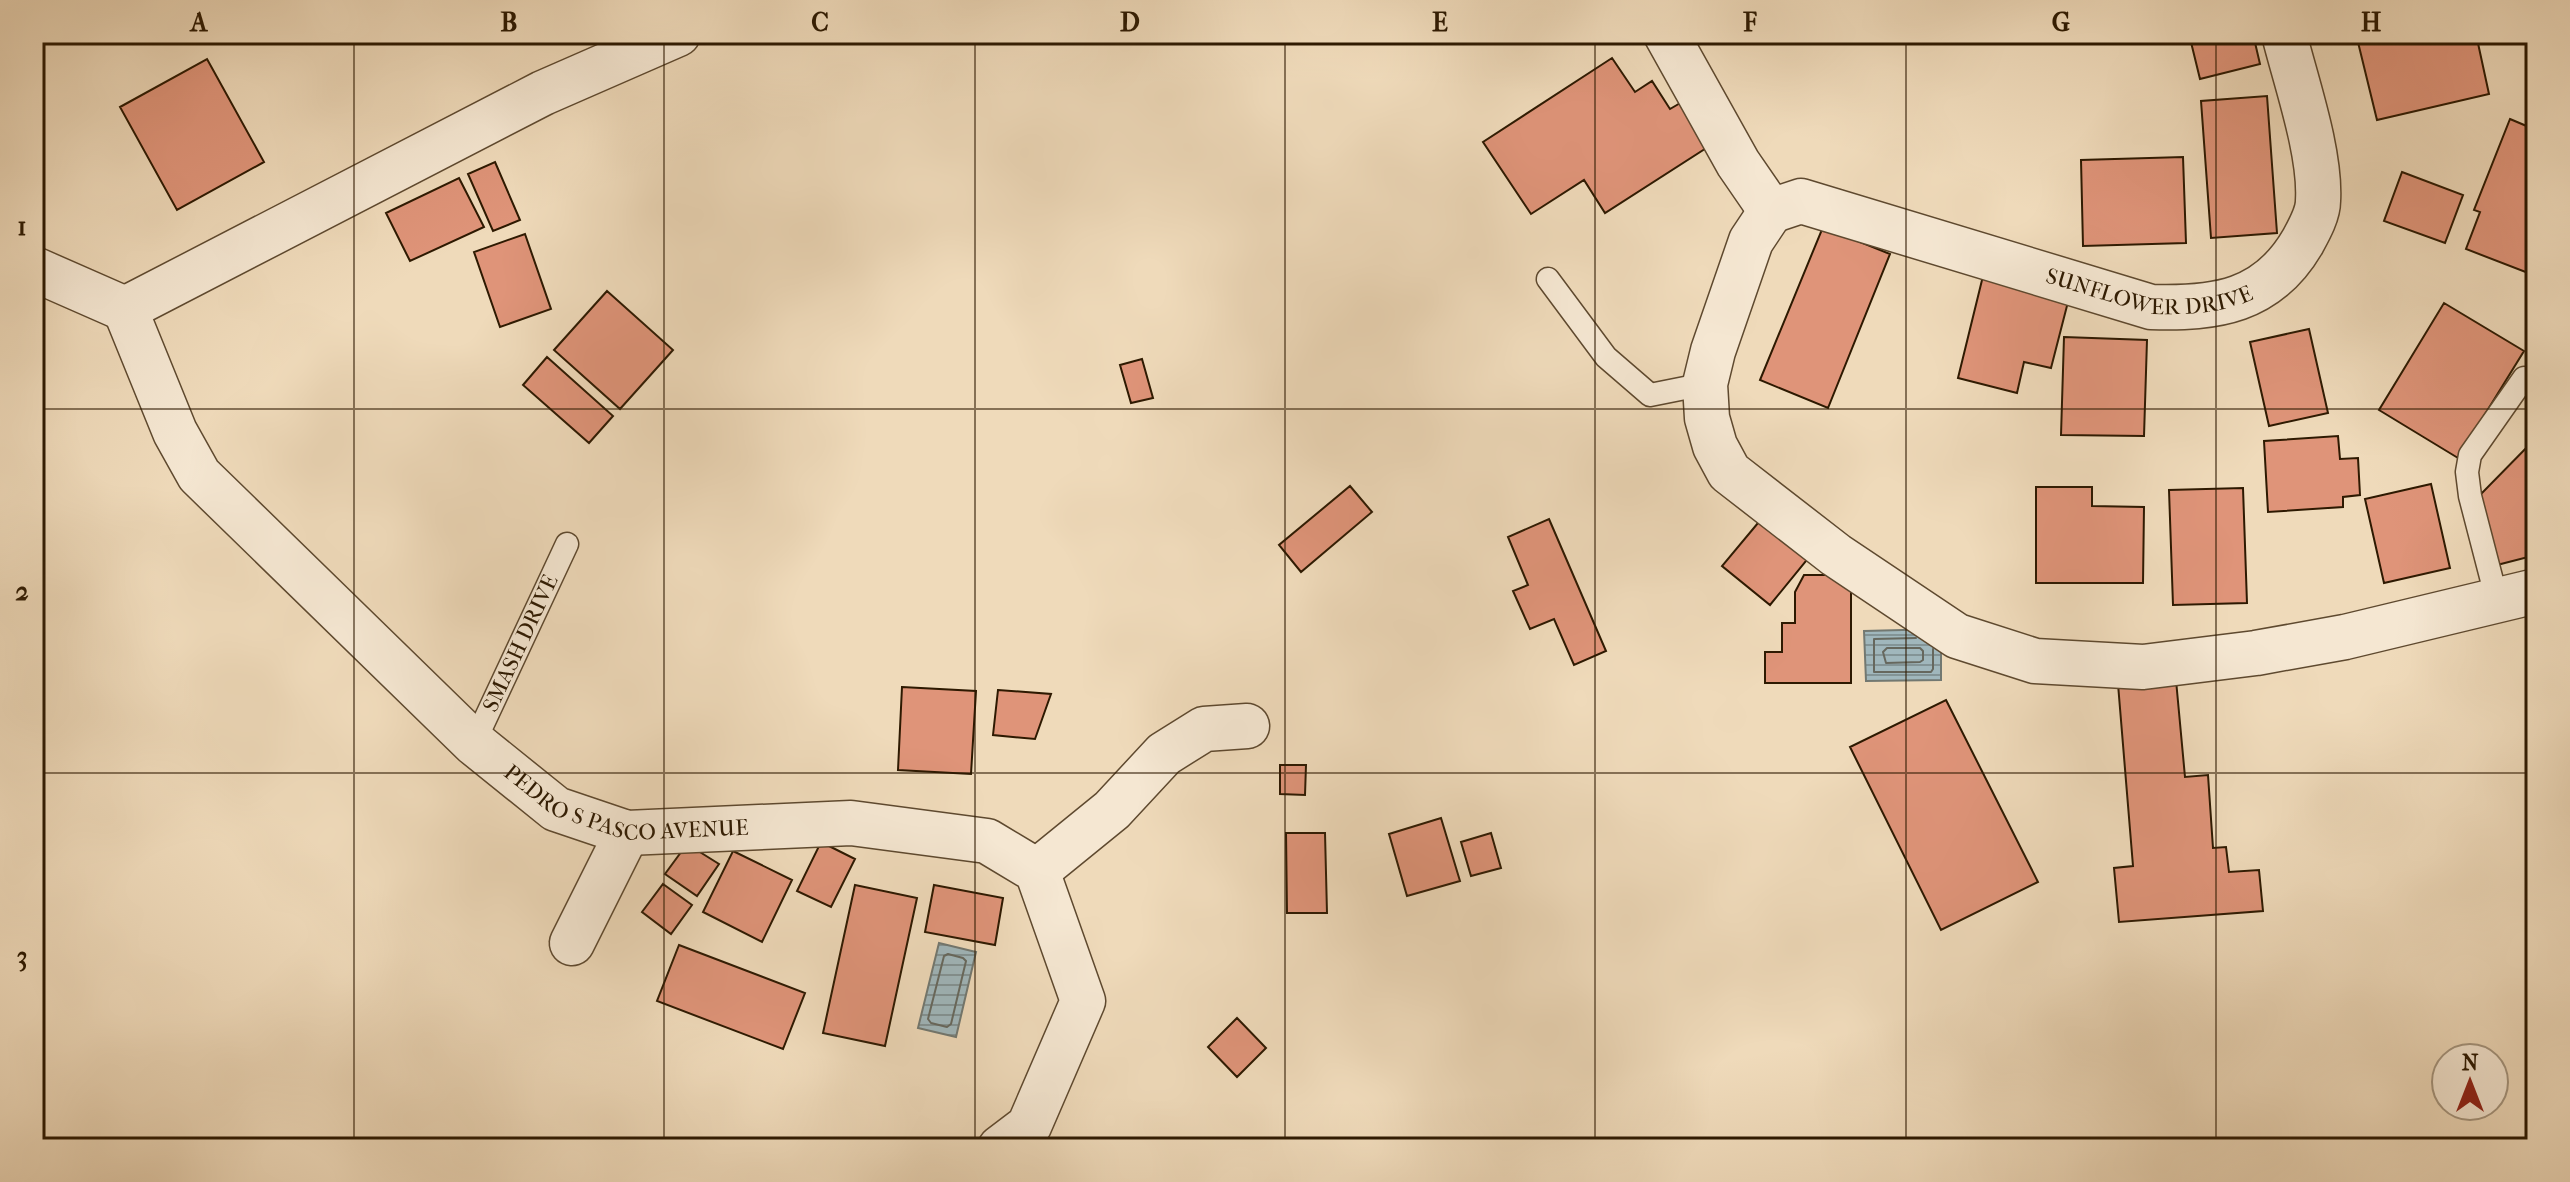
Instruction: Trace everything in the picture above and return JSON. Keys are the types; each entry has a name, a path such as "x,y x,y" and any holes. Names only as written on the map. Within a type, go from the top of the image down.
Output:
{"street":[{"path":"34,269 125,309 543,93 678,34"},
{"path":"1666,34 1738,163 1771,211 1751,241 1713,351 1705,384 1707,418 1715,446 1729,472 1836,555 1957,636 2035,661 2143,667 2256,653 2345,637 2517,596"},
{"name":"SUNFLOWER DRIVE","path":"1771,211 1801,201 2151,307 2193,308 2235,299 2267,285 2290,264 2306,236 2318,205 2317,167 2284,34"},
{"name":"PEDRO S PASCO AVENUE","path":"125,309 175,432 199,475 474,743 556,809 627,833 851,823 987,841 1037,871"},
{"path":"1000,1148 1029,1126 1083,1001 1037,871 1112,810 1164,754 1204,729 1247,726"},
{"path":"572,943 627,833"}],"lane":[{"path":"1548,279 1606,357 1650,395 1705,384"},
{"path":"2517,596 2470,496 2467,472 2470,455 2524,378"},
{"name":"SMASH DRIVE","path":"474,743 567,544"}],"water":[{"path":"1941,629 1941,680 1866,681 1864,631"},
{"path":"939,943 976,952 956,1037 918,1028"}],"building":[{"path":"2189,34 2253,34 2260,64 2200,79"},
{"path":"2356,34 2476,34 2489,94 2377,120"},
{"path":"1612,58 1635,92 1652,81 1670,109 1682,102 1711,145 1605,213 1584,180 1531,214 1483,142"},
{"path":"207,59 264,162 177,210 120,107"},
{"path":"2267,96 2277,233 2211,238 2201,101"},
{"path":"2510,119 2536,130 2536,276 2466,249 2480,212 2474,210"},
{"path":"2183,157 2186,243 2083,246 2081,160"},
{"path":"495,162 520,220 493,231 468,174"},
{"path":"2402,172 2463,195 2445,243 2384,221"},
{"path":"459,178 484,227 410,261 386,213"},
{"path":"1823,227 1890,254 1828,408 1760,380"},
{"path":"525,234 551,309 500,327 474,252"},
{"path":"1983,276 2069,298 2051,368 2024,362 2017,393 1958,378"},
{"path":"607,291 673,350 620,409 554,350"},
{"path":"2444,303 2524,351 2458,458 2379,410"},
{"path":"2309,329 2328,413 2269,426 2250,342"},
{"path":"2064,337 2147,340 2144,436 2061,435"},
{"path":"547,357 613,416 589,443 523,385"},
{"path":"1142,359 1153,398 1131,403 1120,365"},
{"path":"2338,436 2340,459 2358,458 2360,495 2343,497 2343,507 2268,512 2264,441"},
{"path":"2536,438 2536,555 2497,565 2478,497"},
{"path":"2431,484 2450,568 2384,583 2365,499"},
{"path":"1350,486 1372,512 1301,572 1279,545"},
{"path":"2036,487 2092,487 2092,506 2144,507 2143,583 2036,583"},
{"path":"2243,488 2247,603 2173,605 2169,490"},
{"path":"1768,511 1815,550 1770,605 1722,566"},
{"path":"1549,519 1606,651 1574,665 1554,619 1530,629 1513,591 1528,585 1508,537"},
{"path":"1804,575 1851,575 1851,683 1765,683 1765,652 1782,652 1782,623 1795,623 1795,592"},
{"path":"2176,680 2185,777 2208,775 2213,848 2226,847 2229,872 2259,870 2263,911 2119,922 2114,868 2133,866 2118,684"},
{"path":"902,687 976,691 971,774 898,770"},
{"path":"998,690 1051,694 1035,739 993,735"},
{"path":"1946,700 2038,882 1941,930 1850,747"},
{"path":"1280,765 1306,765 1305,795 1280,794"},
{"path":"1441,818 1460,881 1407,896 1389,834"},
{"path":"1286,833 1325,833 1327,913 1287,913"},
{"path":"1491,833 1501,868 1471,876 1461,842"},
{"path":"821,842 855,859 831,907 797,891"},
{"path":"687,844 719,864 697,896 665,874"},
{"path":"733,851 792,880 762,942 703,912"},
{"path":"663,884 692,905 671,934 642,912"},
{"path":"855,885 917,898 885,1046 823,1033"},
{"path":"934,885 1003,898 995,945 925,932"},
{"path":"679,945 805,993 783,1049 657,1001"},
{"path":"1237,1018 1266,1048 1237,1077 1208,1047"}]}
